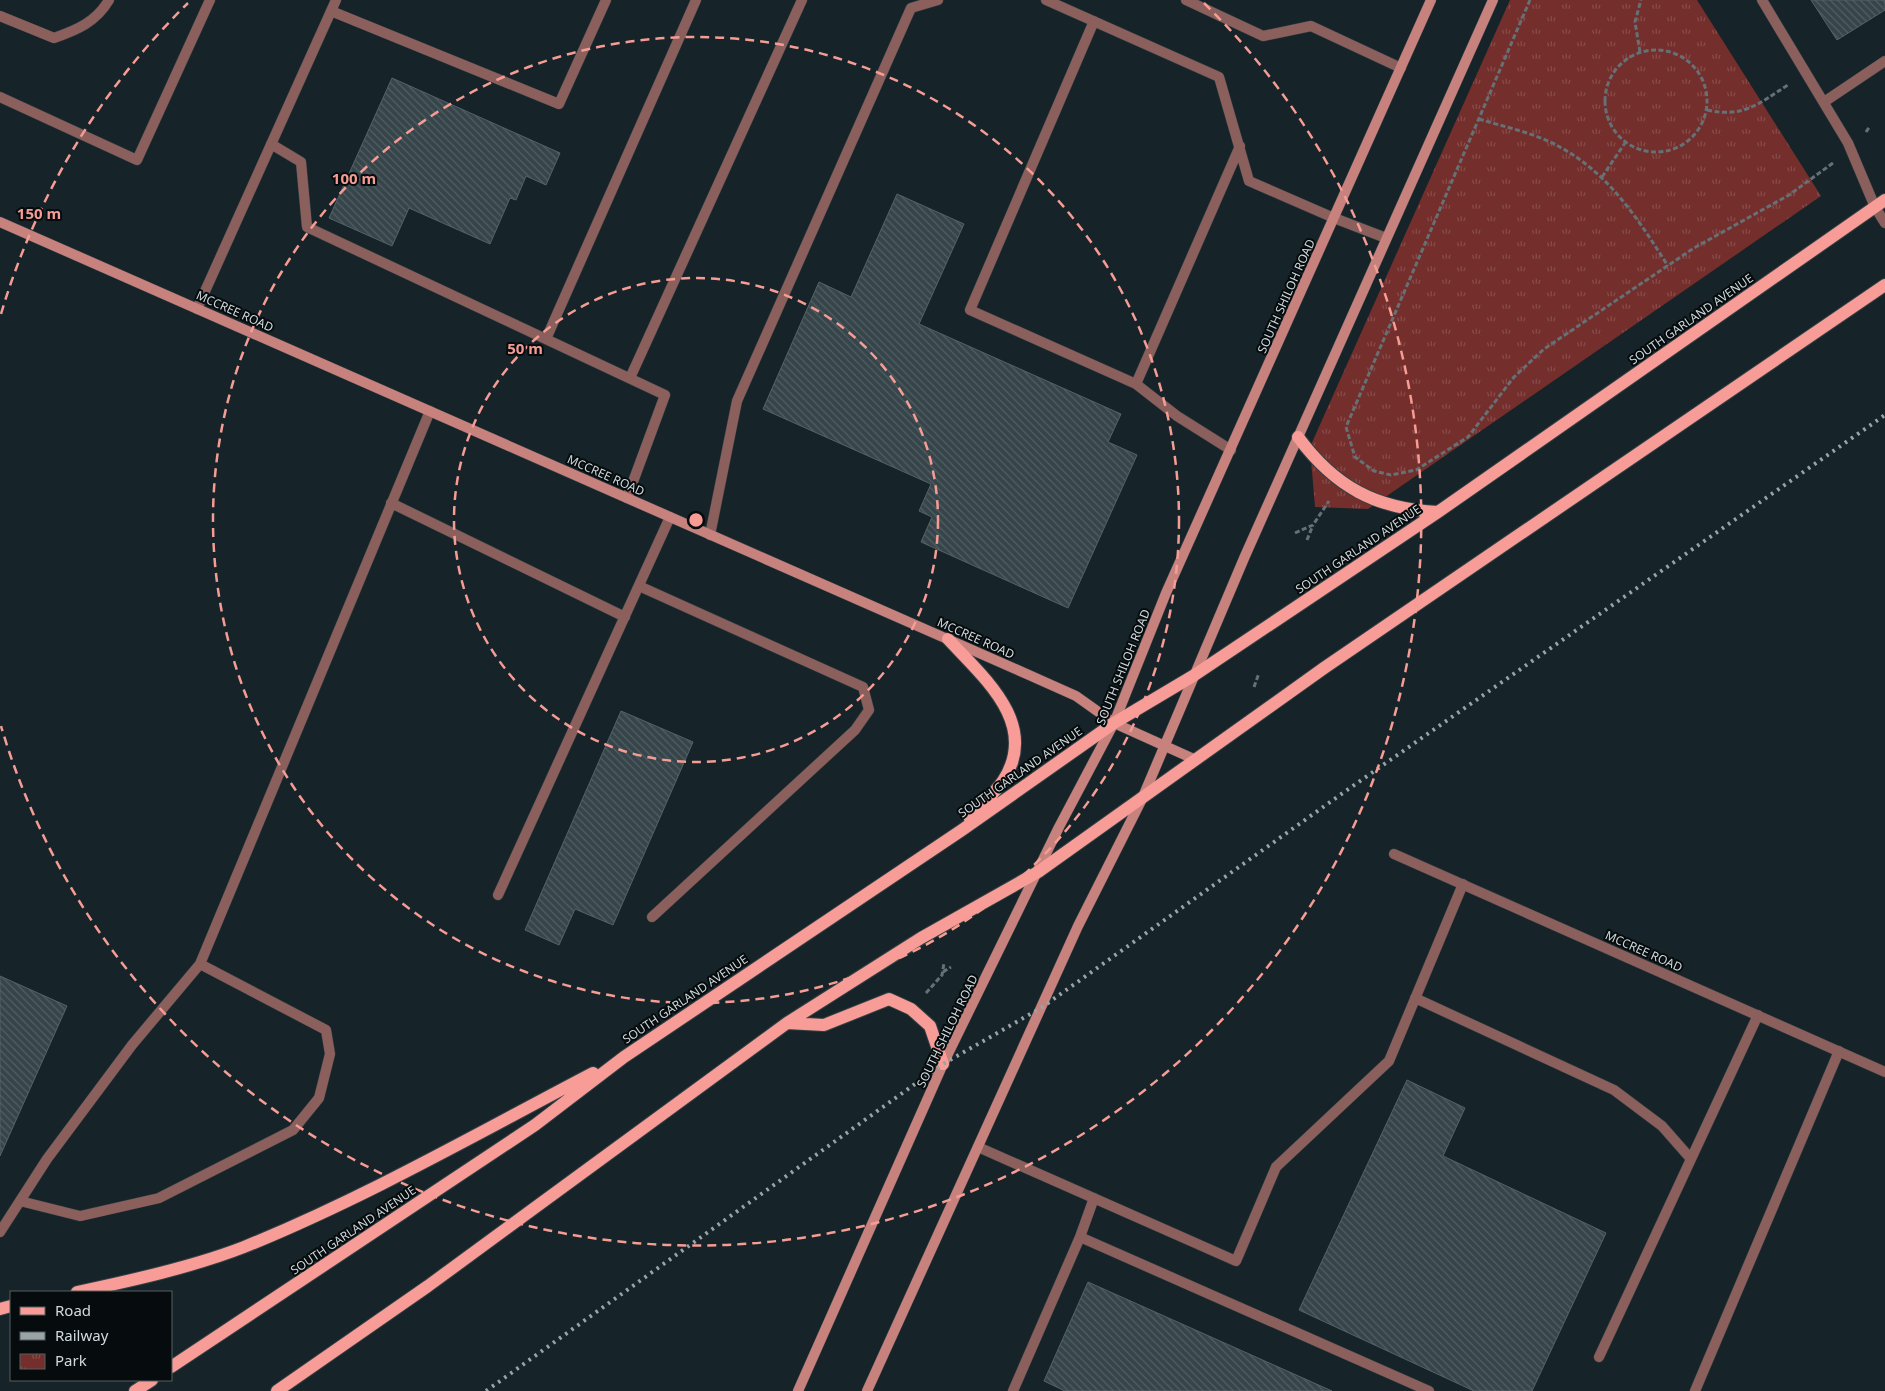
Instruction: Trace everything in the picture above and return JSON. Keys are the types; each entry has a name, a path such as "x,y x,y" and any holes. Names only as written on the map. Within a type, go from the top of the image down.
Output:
{"main road":[{"name":"SOUTH SHILOH ROAD","path":"798,1391 944,1064 1059,827 1114,723 1166,593 1431,0"},
{"path":"867,1391 1082,917 1142,799 1193,676 1493,0"},
{"name":"SOUTH GARLAND AVENUE","path":"172,1366 534,1125 624,1056 962,830 1114,723 1193,676 1438,512 1880,204"},
{"name":"MCCREE ROAD","path":"0,222 1076,696 1114,723 1196,760"},
{"path":"277,1391 436,1281 787,1023 921,938 1038,872 1324,668 1885,285"},
{"path":"1298,437 1312,456 1348,488 1392,506 1438,512"},
{"path":"948,639 990,684 1007,708 1016,733 1013,758 1003,781 962,830"},
{"path":"787,1023 824,1025 890,999 911,1009 930,1026 944,1064"},
{"path":"81,1291 137,1279 243,1247 344,1202 624,1056"},
{"path":"135,1391 150,1381"}],"street":[{"path":"0,16 54,38 80,29 103,11 109,0"},
{"path":"0,96 137,160 210,0"},
{"path":"197,308 336,0"},
{"path":"331,11 559,104 606,0"},
{"path":"546,339 696,0"},
{"path":"630,378 802,0"},
{"path":"710,534 736,401 911,8 938,0"},
{"path":"1046,0 1219,77 1250,181 1334,218 1386,238"},
{"path":"1186,0 1262,36 1311,26 1400,68"},
{"path":"1762,0 1851,150 1880,204 1885,223"},
{"path":"1094,21 970,310 1136,384 1176,416 1231,450"},
{"path":"1824,102 1885,61"},
{"path":"271,144 301,162 307,227 665,395 627,498"},
{"path":"1136,384 1240,146"},
{"path":"0,1232 46,1159 132,1045 200,964 430,411"},
{"path":"391,503 624,617"},
{"path":"498,895 670,517"},
{"path":"639,586 863,687 869,710 855,730 652,917"},
{"name":"MCCREE ROAD","path":"1394,854 1885,1072"},
{"path":"978,1147 1236,1260 1276,1167 1389,1061 1463,884"},
{"path":"20,1201 80,1216 159,1198 293,1130 319,1098 330,1054 326,1030 200,964"},
{"path":"1416,998 1614,1090 1662,1126 1691,1159"},
{"path":"1599,1357 1758,1015"},
{"path":"1695,1391 1839,1051"},
{"path":"1012,1391 1080,1237 1094,1198"},
{"path":"1080,1237 1429,1391"}],"path":[{"path":"1530,0 1346,427 1355,457 1374,471 1391,476 1416,470 1468,437 1514,377 1544,349 1694,248 1789,195 1851,150 1870,126"},
{"path":"1640,52 1635,22 1641,0"},
{"path":"1654,50 1670,52 1684,58 1696,68 1704,82 1708,98 1707,110 1699,130 1688,142 1673,150 1657,153 1640,150 1626,143 1614,131 1607,117 1604,101 1607,86 1614,71 1625,60 1640,52 1654,50"},
{"path":"1707,110 1745,112 1807,74"},
{"path":"1479,118 1557,145 1584,161 1612,186 1646,230 1668,266"},
{"path":"1602,177 1626,143"},
{"path":"1308,540 1313,525 1330,500"},
{"path":"1295,533 1313,525"},
{"path":"1254,687 1259,673"},
{"path":"926,993 942,975 944,963"},
{"path":"943,972 951,967"}],"green space":[{"path":"1510,0 1697,0 1821,196 1368,509 1315,507 1310,447"}],"building":[{"path":"1811,0 1885,0 1885,10 1837,40"},
{"path":"392,78 560,153 546,185 526,176 516,200 510,198 490,244 409,208 392,246 329,218"},
{"path":"897,194 964,224 919,324 1121,414 1108,442 1137,455 1068,608 921,542 932,517 919,511 931,484 763,409 819,282 851,297"},
{"path":"621,711 693,742 613,925 575,909 559,945 525,930"},
{"path":"0,976 67,1006 0,1156"},
{"path":"1407,1080 1465,1108 1443,1156 1606,1233 1532,1391 1474,1391 1299,1310"},
{"path":"1088,1282 1332,1391 1065,1391 1044,1381"}],"railway":[{"path":"486,1391 943,1064 1041,1008 1340,795 1885,415"}]}
